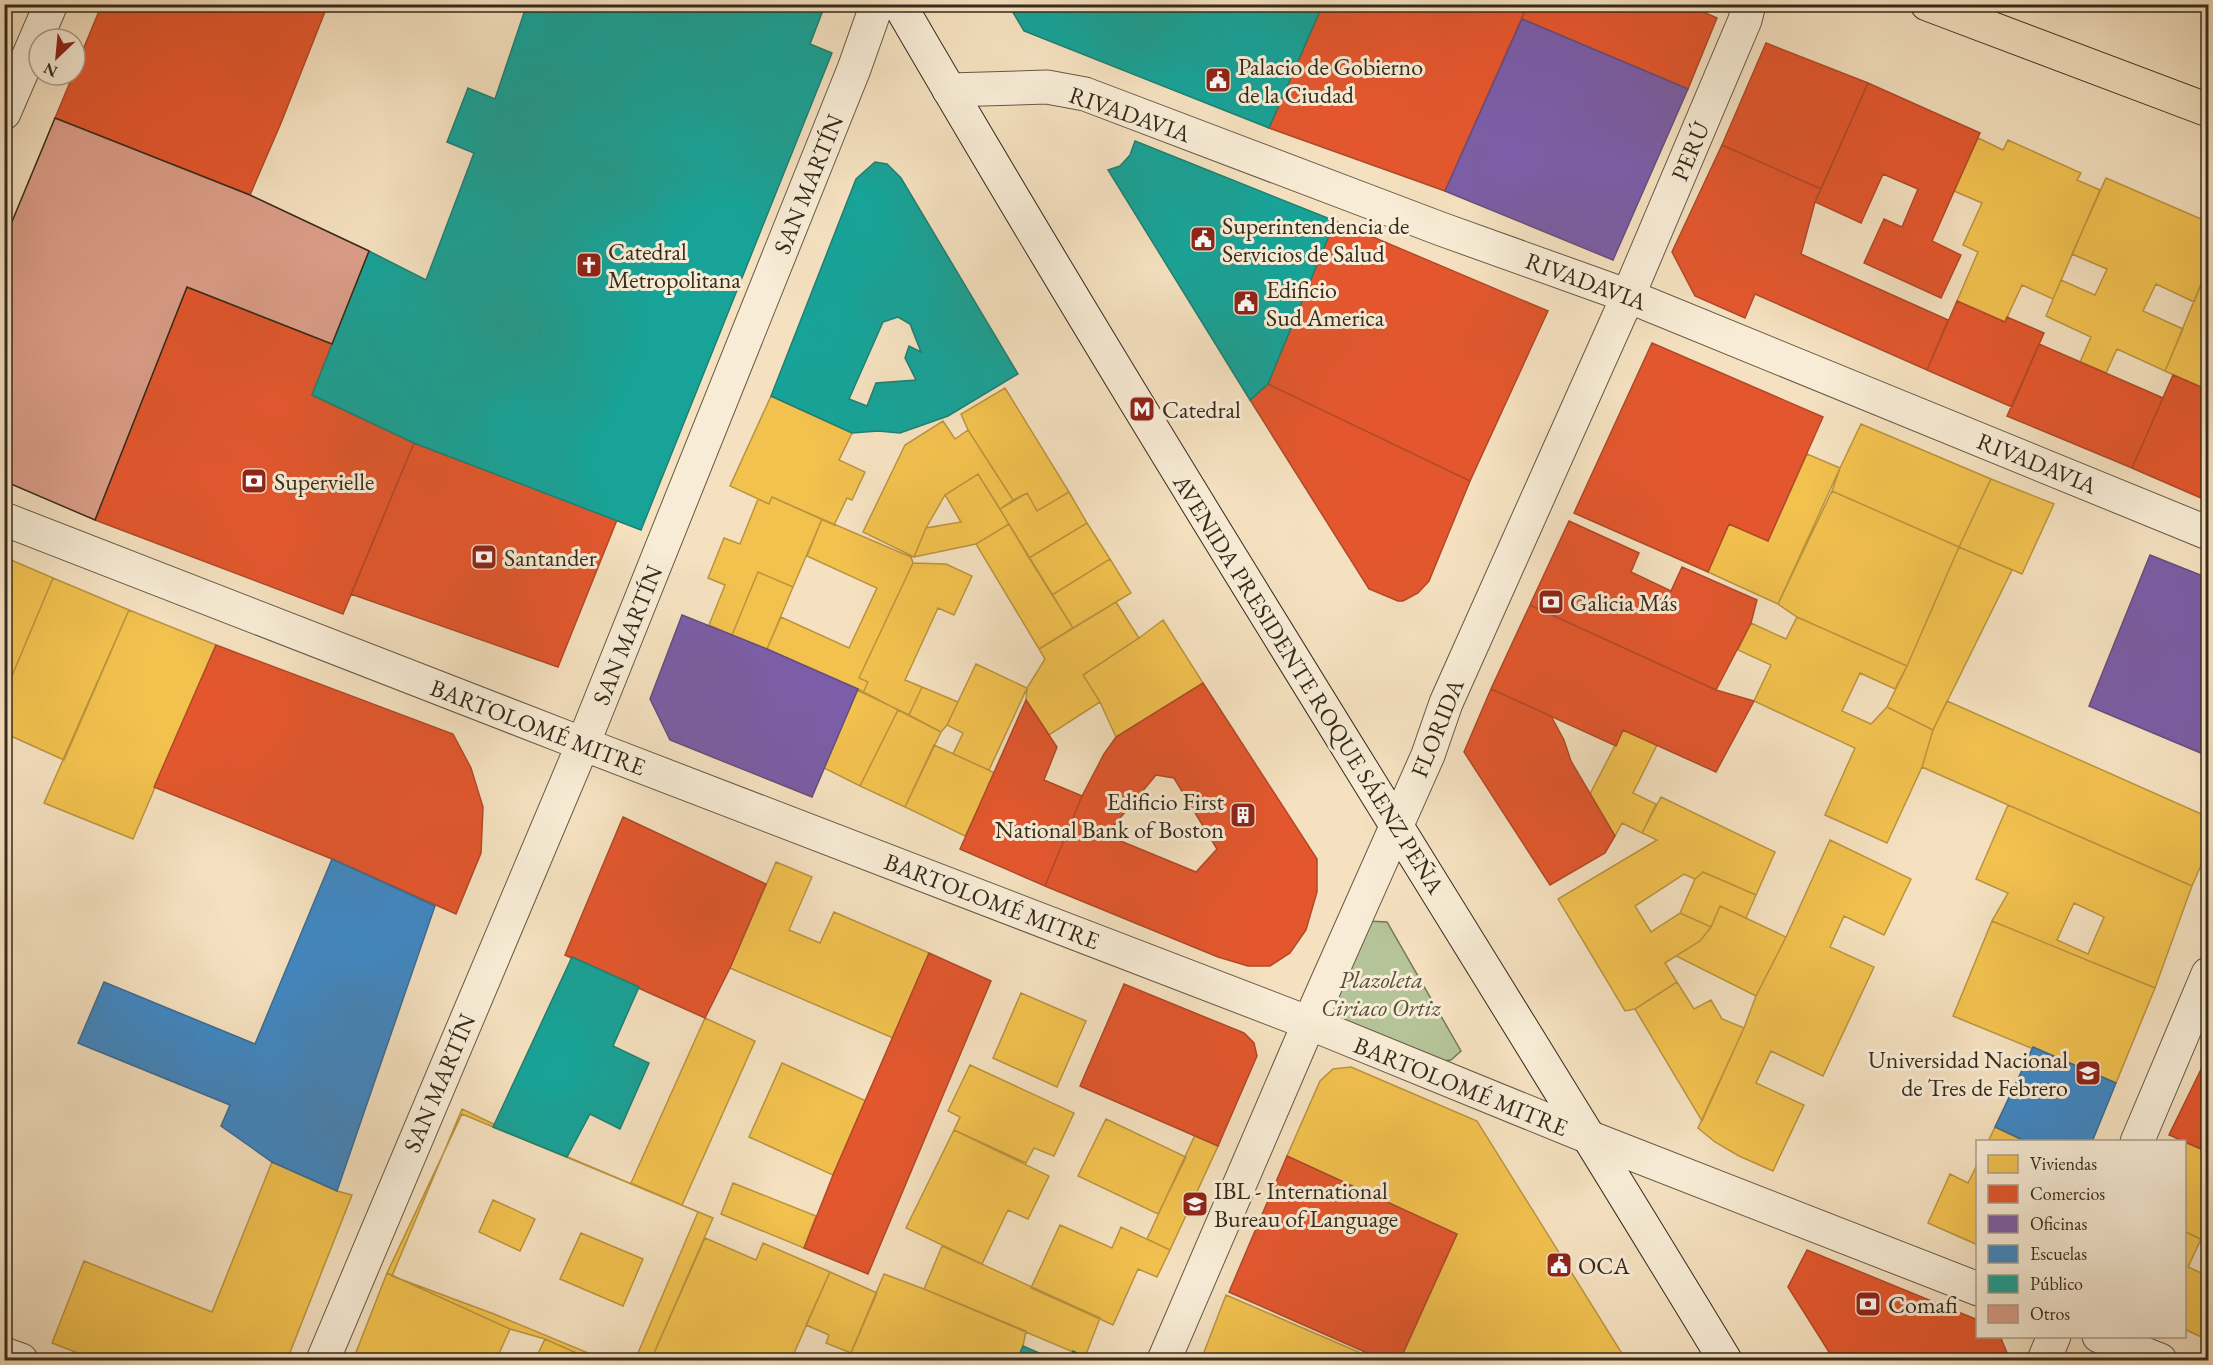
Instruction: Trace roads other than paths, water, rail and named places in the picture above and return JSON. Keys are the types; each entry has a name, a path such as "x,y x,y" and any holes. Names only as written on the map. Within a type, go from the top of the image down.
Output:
{"main road":[{"path":"1927,4 2208,110"}],"street":[{"path":"4,113 51,4"},
{"name":"SAN MARTÍN","path":"323,1360 583,744 849,80 877,4"},
{"name":"AVENIDA PRESIDENTE ROQUE SÁENZ PEÑA","path":"899,4 1161,444 1591,1138 1725,1360"},
{"name":"PERÚ","path":"1628,296 1745,20 1749,4"},
{"name":"RIVADAVIA","path":"949,90 1047,87 1085,94 1441,229 1628,296 2208,533"},
{"name":"FLORIDA","path":"1164,1360 1309,1023 1428,755 1446,703 1628,296"},
{"name":"BARTOLOMÉ MITRE","path":"4,519 1309,1023 1591,1138 1976,1289"},
{"path":"2138,1140 2208,974"},
{"path":"2044,1360 2053,1338"},
{"path":"2104,1338 2160,1360"},
{"path":"4,1354 21,1360"}],"place":[{"name":"Palacio de Gobierno de la Ciudad","path":"1218,80"},
{"name":"Superintendencia de Servicios de Salud","path":"1203,239"},
{"name":"Catedral Metropolitana","path":"589,265"},
{"name":"Edificio Sud America","path":"1246,303"},
{"name":"Catedral","path":"1142,409"},
{"name":"Supervielle","path":"254,481"},
{"name":"Santander","path":"484,557"},
{"name":"Galicia Más","path":"1551,602"},
{"name":"Edificio First National Bank of Boston","path":"1243,815"},
{"name":"Universidad Nacional de Tres de Febrero","path":"2088,1073"},
{"name":"IBL - International Bureau of Language","path":"1195,1204"},
{"name":"OCA","path":"1559,1265"},
{"name":"Comafi","path":"1868,1304"}],"park label":[{"name":"Plazoleta Ciriaco Ortiz","path":"1381,993"}]}
